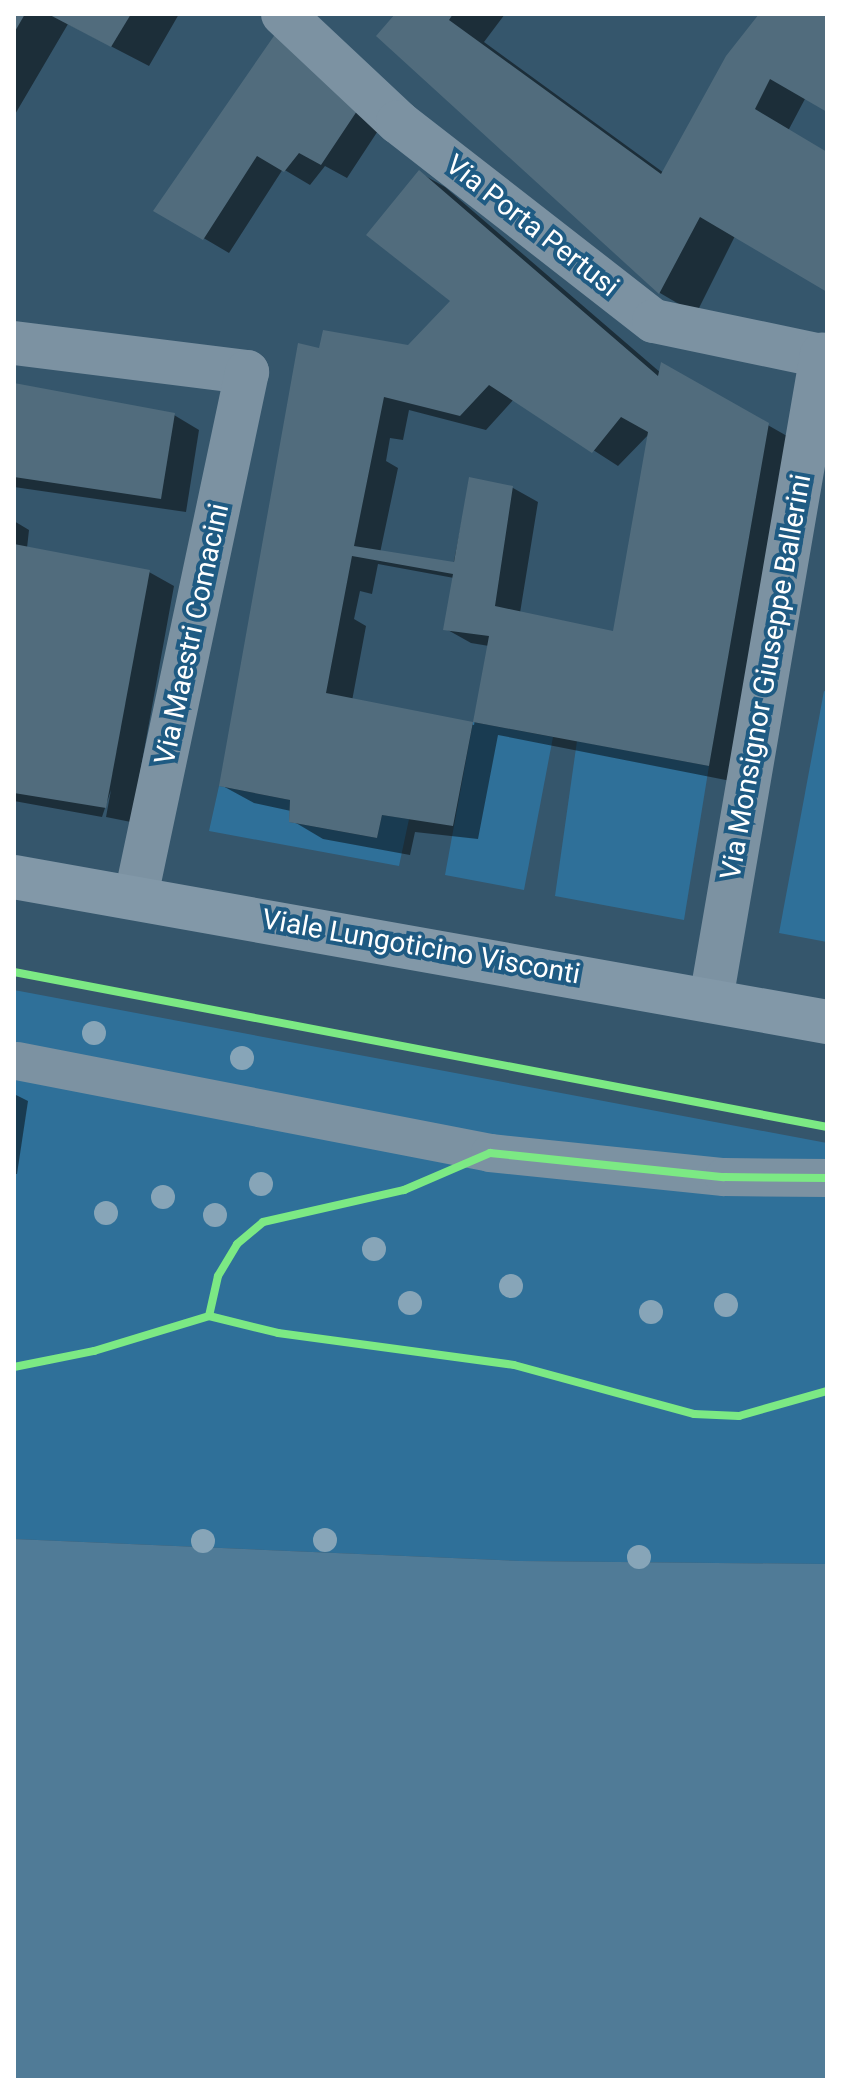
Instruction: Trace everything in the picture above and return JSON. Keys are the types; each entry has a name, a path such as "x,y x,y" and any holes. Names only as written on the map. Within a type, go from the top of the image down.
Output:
{"main road":[{"name":"Viale Lungoticino Visconti","path":"14,877 136,896 827,1022"}],"street":[{"name":"Via Porta Pertusi","path":"283,14 398,122 654,321 825,356"},
{"name":"Via Maestri Comacini","path":"14,343 247,372 136,896"},
{"name":"Via Monsignor Giuseppe Ballerini","path":"711,1000 825,356"}],"lane":[{"path":"17,1061 490,1153 724,1177 827,1178"}],"shaded area":[{"path":"824,691 827,692 827,942 779,933"},
{"path":"473,722 553,737 524,890 445,875"},
{"path":"577,741 709,766 684,920 555,896"},
{"path":"219,786 290,800 289,822 377,838 382,815 409,819 399,866 209,831"},
{"path":"14,990 827,1143 827,1564 520,1561 14,1539"},
{"path":"14,1539 520,1561 827,1564 827,2080 14,2080"}],"building":[{"path":"14,14 25,14 14,33"},
{"path":"48,14 131,14 111,47"},
{"path":"395,14 453,14 449,20 661,174 726,56 759,14 827,14 827,112 770,79 755,109 827,152 827,292 700,217 659,294 376,36"},
{"path":"276,33 363,102 321,165 299,153 284,172 257,156 203,240 153,211"},
{"path":"419,170 658,376 661,362 769,423 709,766 473,722 453,826 382,815 377,838 289,822 290,800 219,786 298,343 319,348 323,330 408,345 450,301 366,235","holes":["489,385 592,453 621,417 648,432 613,631 495,606 513,486 469,477 454,562 354,546 384,397 460,416","352,556 453,574 443,630 489,636 473,722 326,693"]},
{"path":"14,383 175,413 161,499 14,477"},
{"path":"14,544 150,570 106,808 14,793"}],"cycle path":[{"path":"14,972 827,1127"},
{"path":"209,1316 218,1276 237,1244 263,1222 404,1190 490,1153 724,1177 827,1178"},
{"path":"14,1367 94,1351 209,1316 278,1333 514,1365 694,1414 739,1416 827,1391"}]}
